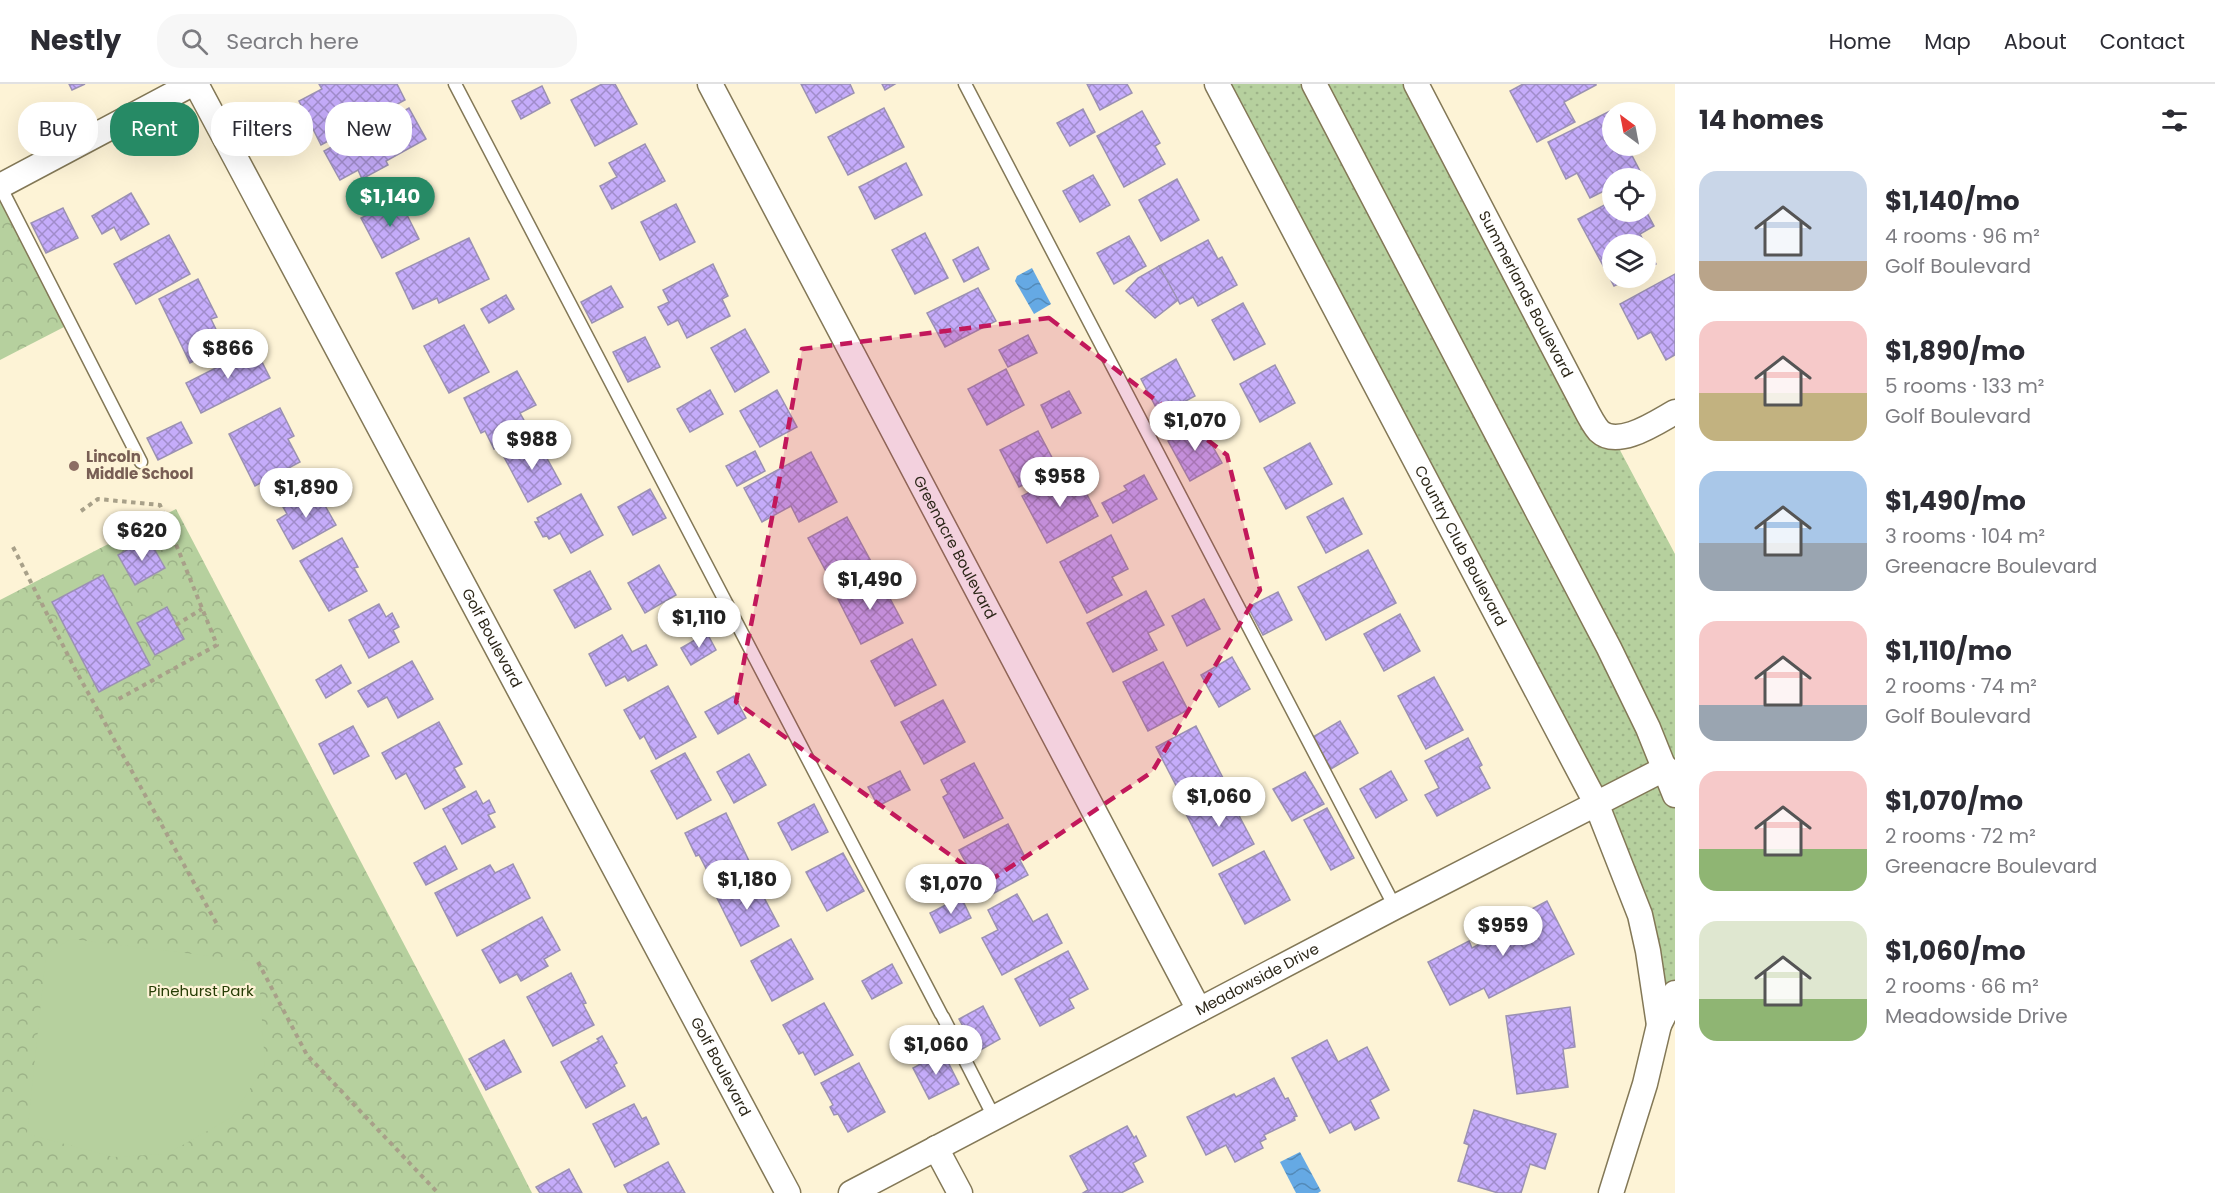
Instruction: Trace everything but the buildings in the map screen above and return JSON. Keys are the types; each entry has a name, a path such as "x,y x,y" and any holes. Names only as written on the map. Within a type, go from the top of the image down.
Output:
{"street":[{"path":"0,186 194,84"},
{"name":"Golf Boulevard","path":"194,84 788,1193"},
{"name":"Greenacre Boulevard","path":"710,84 1199,1010"},
{"name":"Country Club Boulevard","path":"1216,84 1596,803 1640,915 1659,1025"},
{"path":"1314,84 1609,648 1666,768 1675,795"},
{"name":"Summerlands Boulevard","path":"1416,84 1584,406 1600,431 1613,437 1630,435 1675,412"},
{"name":"Meadowside Drive","path":"851,1193 1395,907 1666,768"},
{"name":"Country Club Boulevard","path":"1611,1193 1646,1083 1659,1025 1675,993"},
{"path":"936,1148 960,1193"}],"lane":[{"path":"455,84 994,1117"},
{"path":"965,84 1395,907"},
{"path":"0,186 141,462"}],"path":[{"path":"81,511 98,499 160,505 217,645 115,701"},
{"path":"13,547 76,671 218,926"},
{"path":"176,625 202,609"},
{"path":"258,962 307,1055 438,1193"}],"highlighted area":[{"path":"1049,318 1227,455 1260,590 1152,772 988,882 736,702 802,349"}],"green space":[{"path":"1217,84 1416,84 1613,437 1675,554 1675,992 1659,1025 1640,915"},
{"path":"0,186 14,212 64,327 0,360"},
{"name":"Pinehurst Park","path":"176,509 532,1193 0,1193 0,600"},
{"path":"71,939 258,962 265,1065 232,1117 167,1154 114,1157 27,1134 46,954"}],"water":[{"path":"1032,268 1051,304 1034,314 1015,281 1017,276"},
{"path":"1300,1152 1321,1191 1318,1193 1296,1193 1280,1162"}],"place":[{"name":"Lincoln Middle School","path":"74,466"}]}
